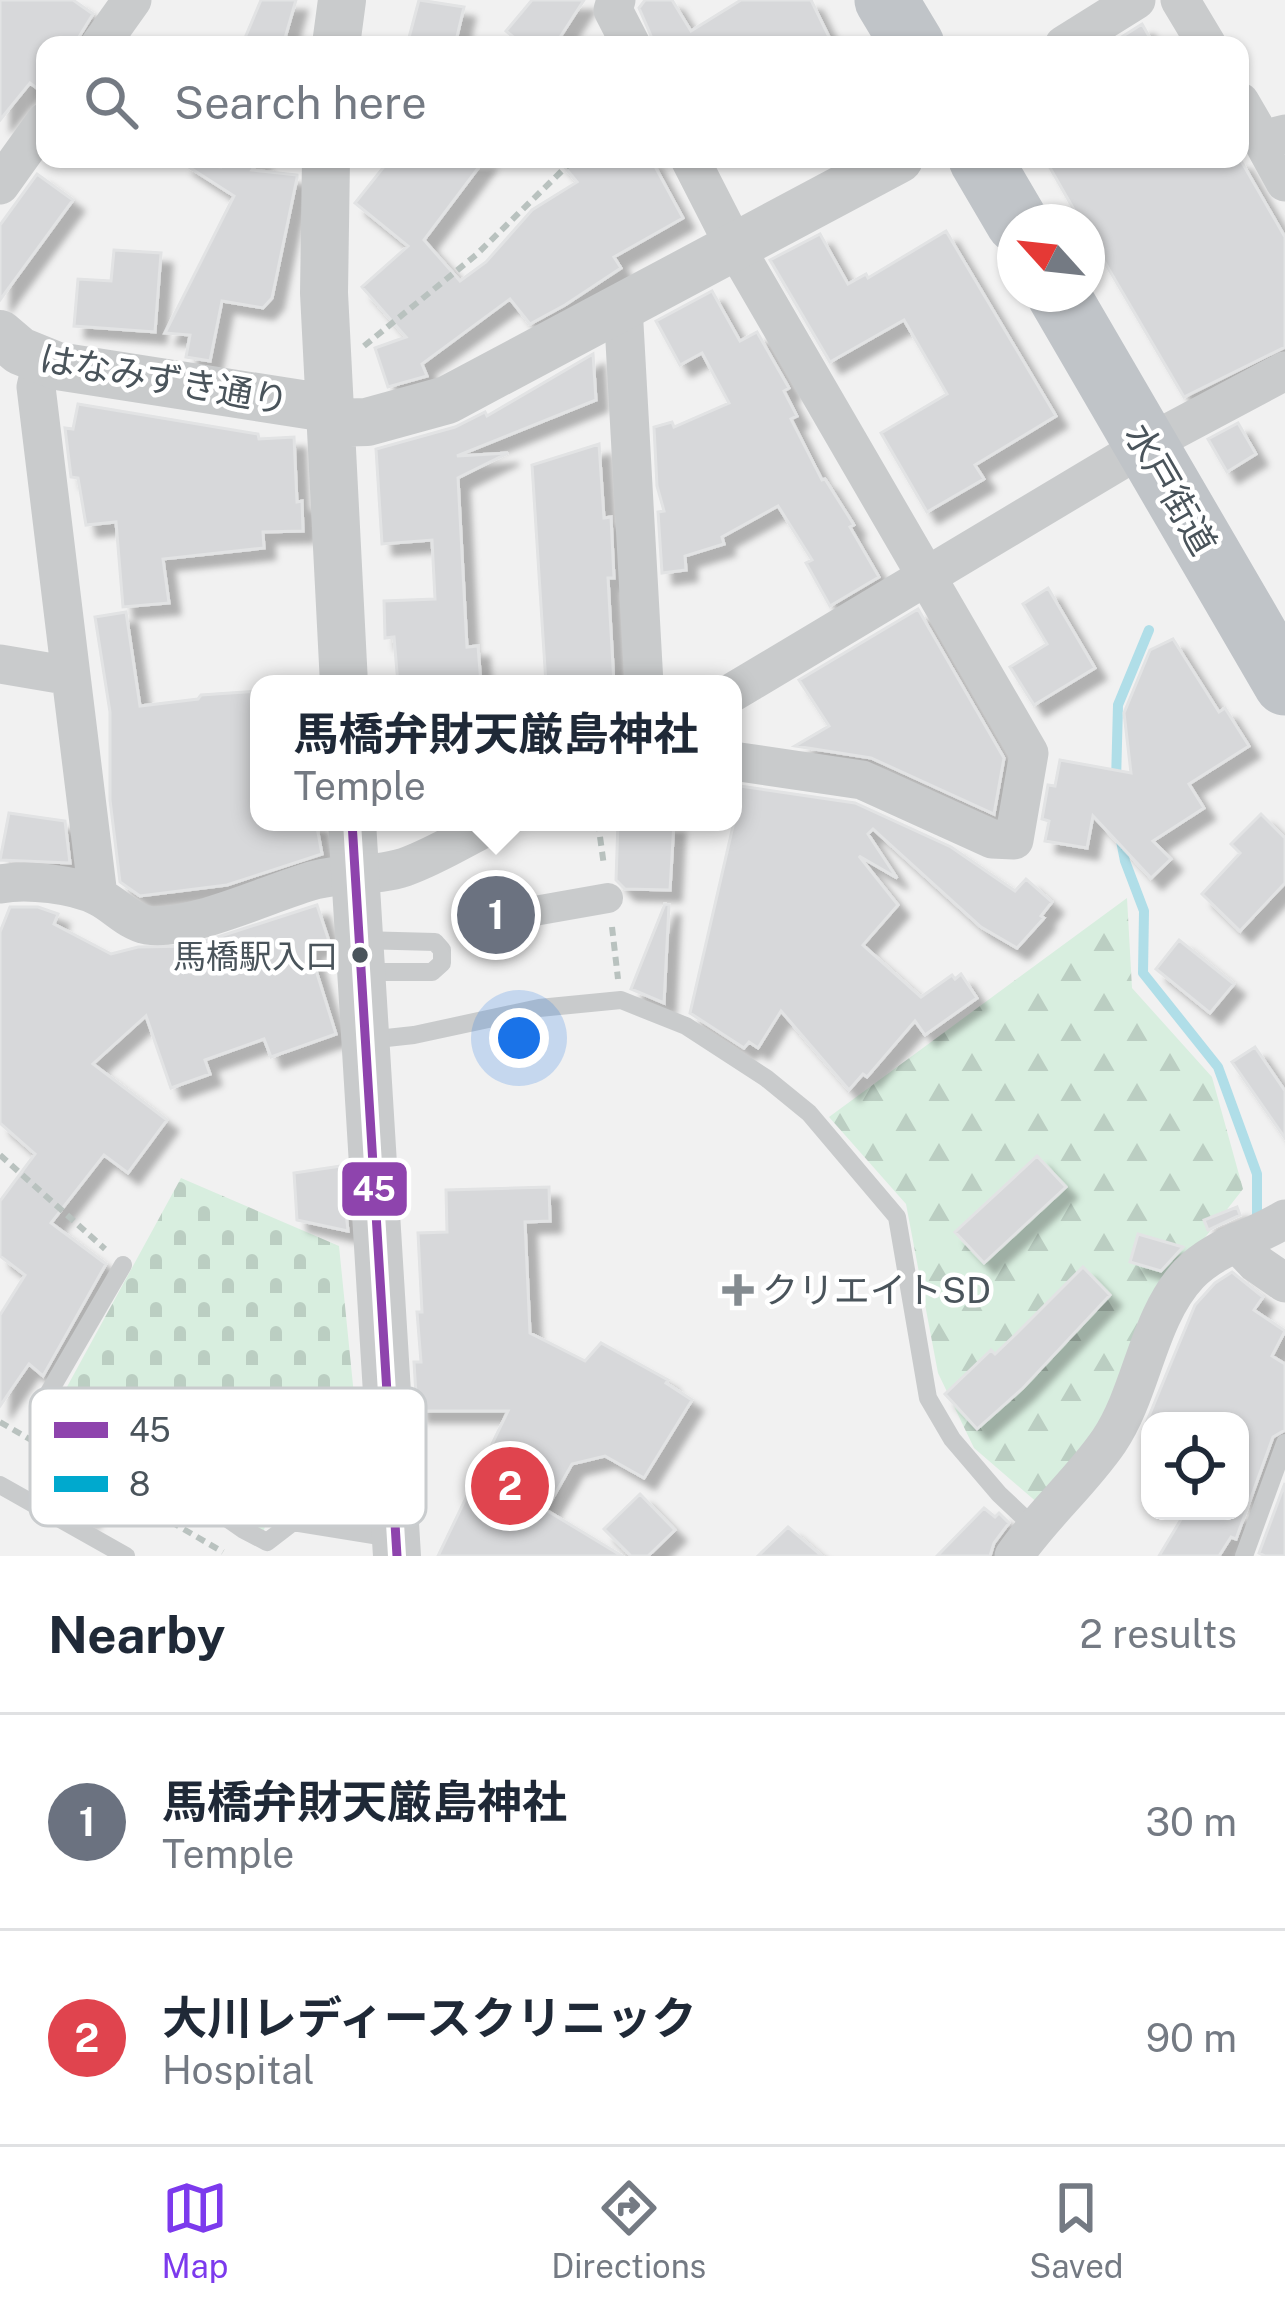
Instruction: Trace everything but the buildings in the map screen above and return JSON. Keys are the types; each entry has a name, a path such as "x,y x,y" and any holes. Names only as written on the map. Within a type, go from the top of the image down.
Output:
{"highway":[{"path":"886,0 908,36"},
{"path":"985,168 1006,204"},
{"name":"水戸街道","path":"1068,312 1285,684"}],"street":[{"path":"106,36 132,0"},
{"path":"337,36 342,0"},
{"path":"616,0 614,10 627,36"},
{"path":"1078,36 1136,0"},
{"path":"1180,0 1202,36"},
{"path":"1249,111 1274,137 1285,182"},
{"path":"0,185 36,135"},
{"path":"326,168 327,352 344,675"},
{"path":"695,168 734,245 1028,752 1014,840 992,839 862,780 742,762"},
{"name":"はなみずき通り","path":"0,334 42,362 327,408 332,423 367,422 447,400 881,168"},
{"path":"623,306 644,675"},
{"path":"42,362 36,387 98,896"},
{"path":"742,687 1146,446 1285,371"},
{"path":"0,664 71,676"},
{"path":"353,831 388,1388"},
{"path":"0,884 74,889 98,896 147,925 217,913 319,879 374,876 409,866 478,831"},
{"path":"506,916 608,898"},
{"path":"1025,1542 1108,1442 1129,1406 1164,1312 1187,1276 1216,1251 1260,1231"},
{"path":"1260,1231 1256,1263 1285,1283"}],"lane":[{"path":"368,1040 539,1008 621,1000 686,1026 766,1078 809,1113 897,1217 928,1398 952,1439 999,1494 1025,1542"},
{"path":"51,1388 123,1265"},
{"path":"1244,1556 1285,1443"},
{"path":"0,1485 30,1502"},
{"path":"73,1526 126,1556"},
{"path":"238,1526 267,1542 287,1526"},
{"path":"309,1526 397,1547"}],"path":[{"path":"327,352 354,354 476,255 565,168"},
{"path":"0,1155 123,1265"},
{"path":"0,1422 30,1439"},
{"path":"178,1526 223,1552"}],"green space":[{"path":"1127,898 1132,988 1212,1077 1243,1189 1196,1249 1106,1417 1039,1504 974,1448 938,1373 906,1204 829,1117"},
{"path":"181,1178 339,1246 353,1388 66,1388"}],"waterway":[{"path":"1116,782 1118,705 1149,630"},
{"path":"1120,836 1144,911 1143,973 1218,1067 1257,1174 1257,1224"}],"transit line":[{"name":"45","path":"353,831 387,1388"},
{"name":"45","path":"395,1526 397,1556"}],"place":[{"name":"馬橋弁財天厳島神社","path":"496,915"},
{"name":"馬橋駅入口","path":"360,955"},
{"name":"クリエイトSD","path":"738,1290"},
{"name":"大川レディースクリニック","path":"510,1486"}]}
